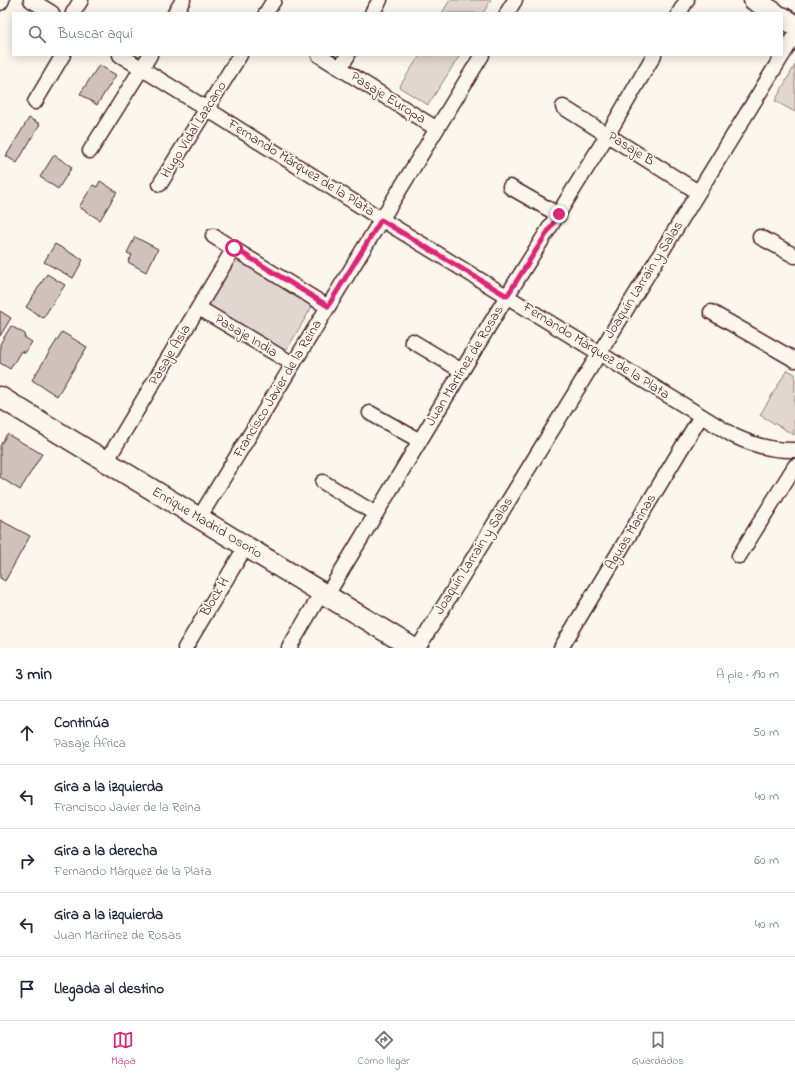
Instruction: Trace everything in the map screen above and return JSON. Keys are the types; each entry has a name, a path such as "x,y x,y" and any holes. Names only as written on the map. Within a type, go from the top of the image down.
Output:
{"street":[{"path":"31,0 50,12"},
{"path":"74,12 81,0"},
{"path":"176,12 183,0"},
{"path":"267,12 274,0"},
{"path":"373,12 380,0"},
{"path":"508,12 515,0"},
{"path":"681,12 687,0"},
{"path":"754,0 773,12"},
{"path":"783,18 795,25"},
{"name":"Joaquín Larraín y Salas","path":"783,54 795,34"},
{"path":"35,102 62,56"},
{"name":"Fernando Márquez de la Plata","path":"122,56 381,220 734,436 756,445 780,450 795,450"},
{"path":"90,152 149,56"},
{"name":"Hugo Vidal Lazcano","path":"160,184 239,56"},
{"name":"Pasaje Europa","path":"321,56 437,129"},
{"path":"340,68 347,56"},
{"name":"Francisco Javier de la Reina","path":"199,518 481,56"},
{"name":"Juan Martínez de Rosas","path":"288,648 376,514 507,296 608,134 650,56"},
{"name":"Joaquín Larraín y Salas","path":"418,648 781,56"},
{"name":"Pasaje B","path":"563,107 698,192"},
{"path":"510,187 559,214"},
{"path":"213,236 328,306"},
{"path":"760,237 795,256"},
{"name":"Pasaje Asia","path":"106,462 234,248"},
{"name":"Pasaje India","path":"199,308 293,364"},
{"path":"711,312 795,360"},
{"path":"412,341 462,371"},
{"name":"Enrique Madrid Osorio","path":"0,397 324,594 402,645"},
{"path":"370,413 420,441"},
{"name":"Aguas Marinas","path":"561,648 701,416"},
{"path":"739,556 795,466"},
{"path":"323,482 376,514"},
{"name":"Block H","path":"185,648 246,546"}],"shaded area":[{"path":"450,0 491,0 484,12 443,12"},
{"path":"419,56 459,56 428,105 399,87"},
{"path":"795,65 795,112 775,101"},
{"path":"235,257 313,305 284,354 205,305"},
{"path":"787,370 795,374 794,435 760,415"}],"building":[{"path":"99,65 116,75 97,105 80,94"},
{"path":"29,118 40,124 17,163 6,156"},
{"path":"54,155 72,167 58,189 40,177"},
{"path":"100,181 117,192 100,220 79,207 93,185 97,187"},
{"path":"135,237 158,249 146,272 128,262 132,255 127,253"},
{"path":"55,244 83,260 73,278 44,262"},
{"path":"47,274 65,285 43,318 26,307"},
{"path":"0,311 11,318 0,336"},
{"path":"11,326 25,334 24,337 32,342 25,353 21,351 10,369 0,363 0,344"},
{"path":"62,332 87,347 57,396 32,380"},
{"path":"7,434 42,454 20,490 0,477 0,446"},
{"path":"0,520 30,536 5,581 0,578"}],"route":[{"path":"234,248 328,306 381,220 507,296 559,214"}]}
